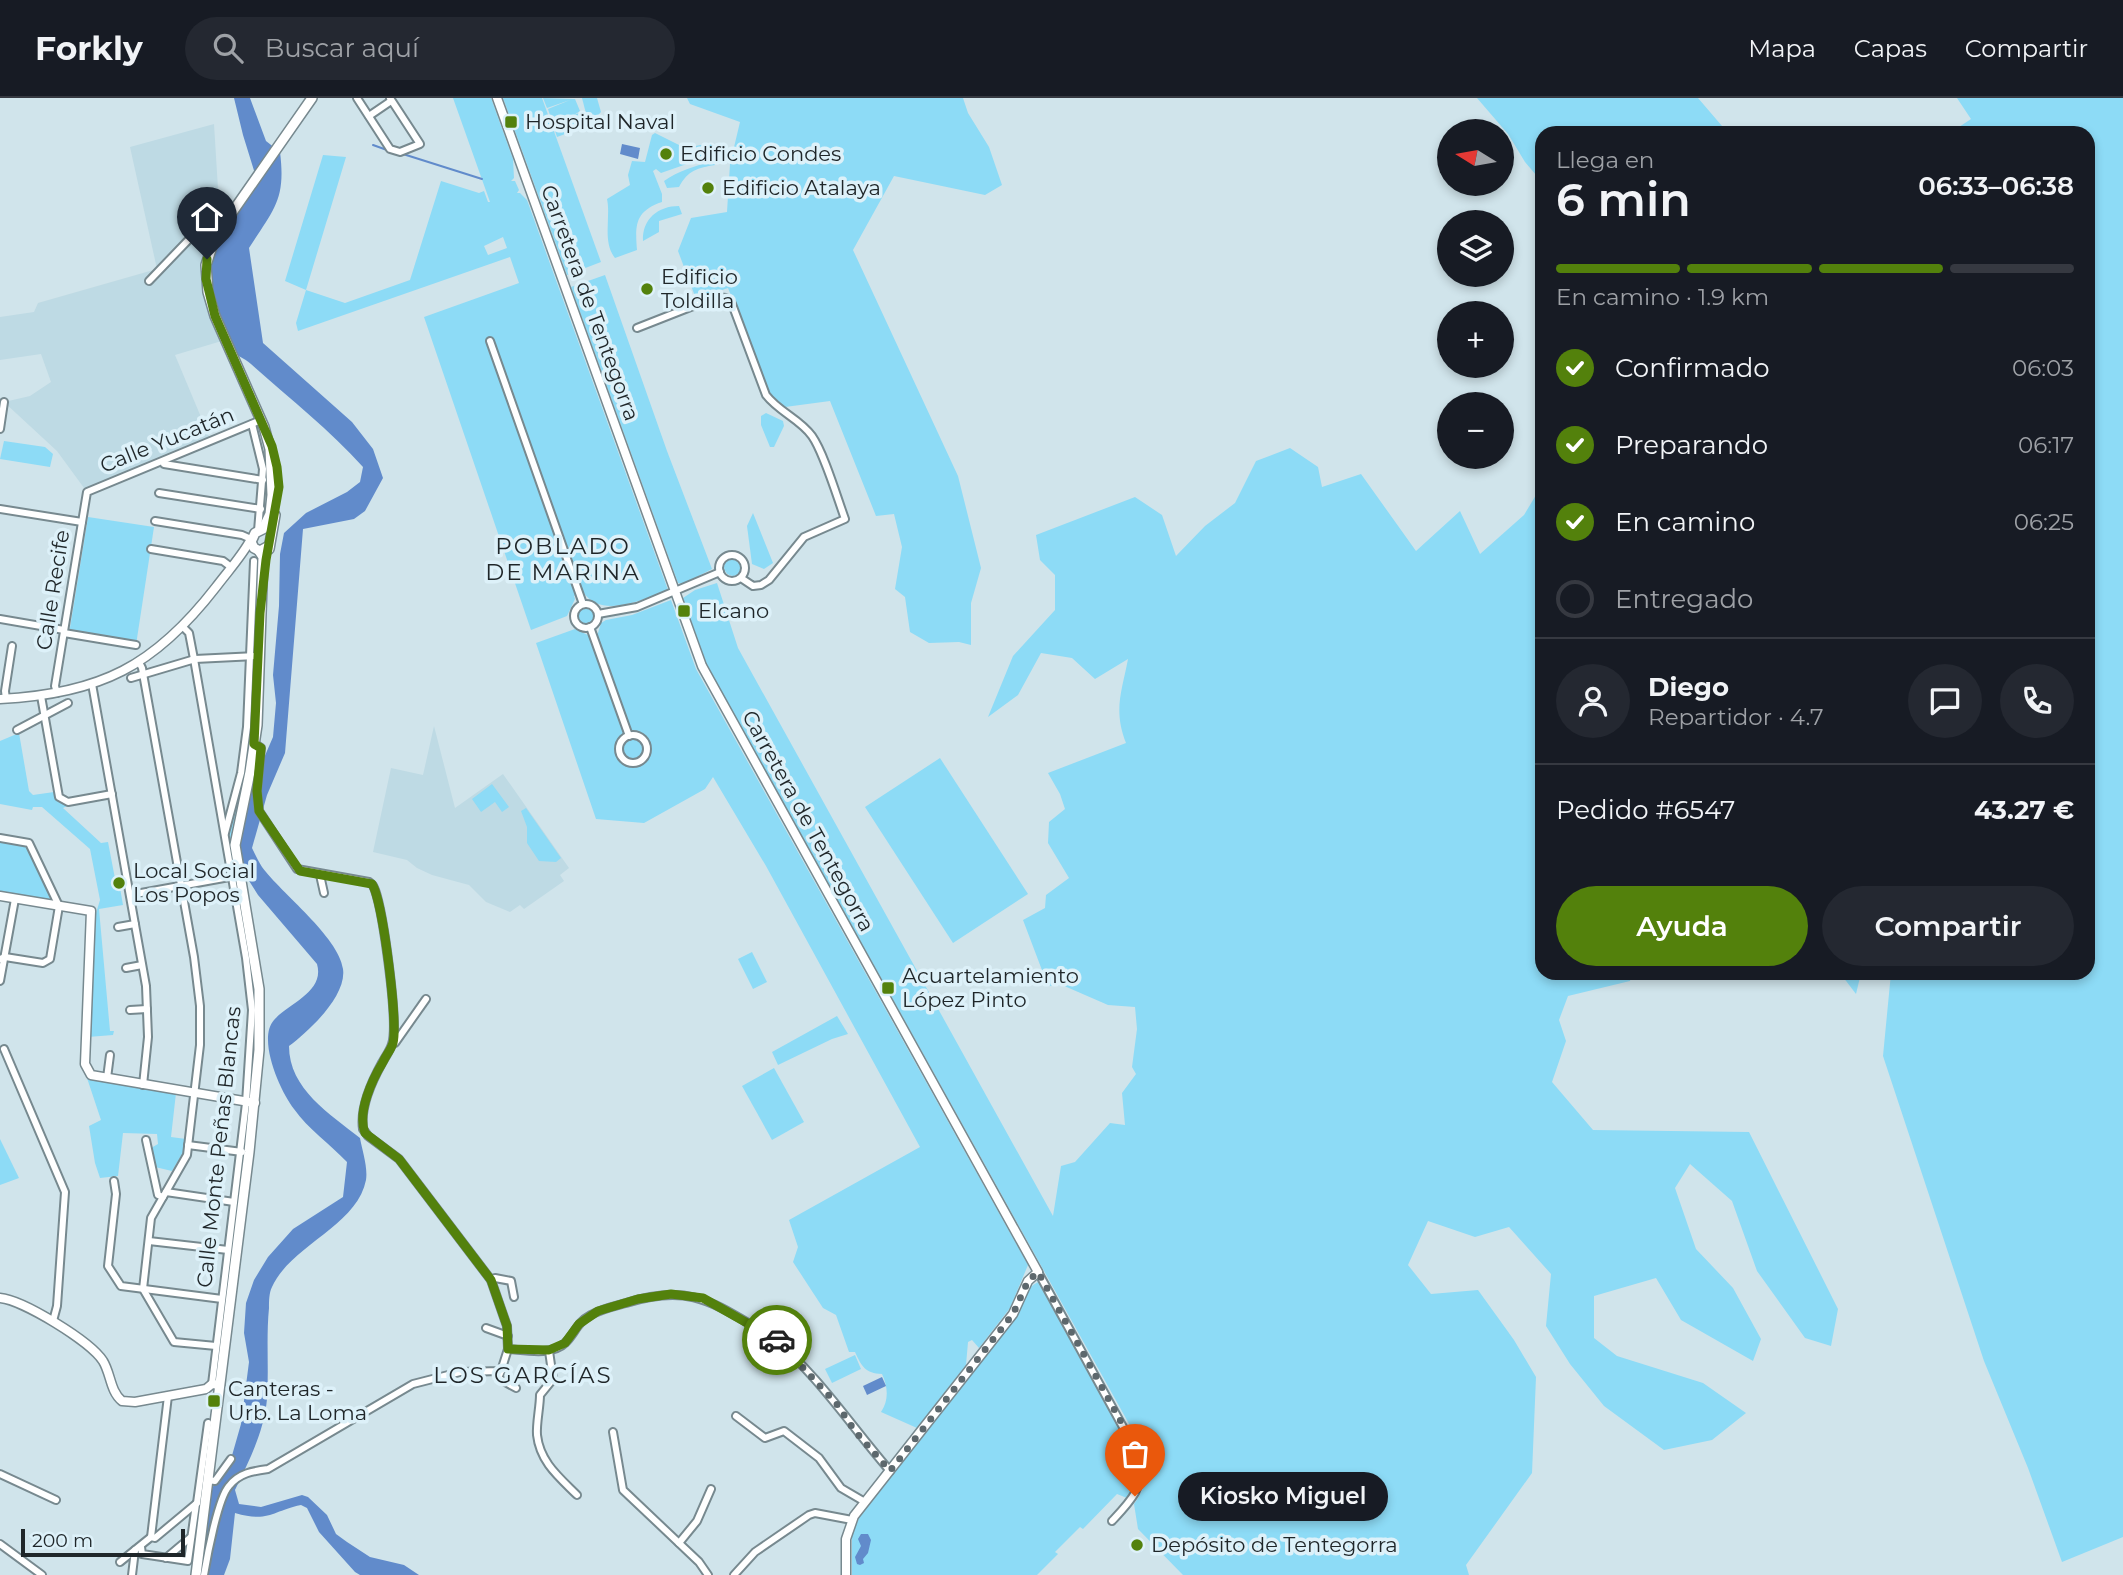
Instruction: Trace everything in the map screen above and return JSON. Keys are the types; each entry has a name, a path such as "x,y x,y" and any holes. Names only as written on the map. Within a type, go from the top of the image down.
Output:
{"main road":[{"path":"3,699 41,696 92,684 139,662 183,627 239,556 256,540 270,514 273,488 271,457 216,318 206,279 206,265 215,237 312,98"},
{"name":"Carretera de Tentegorra","path":"497,98 675,593 708,677 1038,1272"},
{"path":"259,424 275,457 279,487 260,613"},
{"path":"256,540 270,542"},
{"path":"256,540 264,550 270,542"},
{"path":"256,540 262,557 260,613"},
{"name":"Calle Monte Peñas Blancas","path":"213,1386 260,1039 260,997 236,876 236,831 254,744 253,655 260,613"},
{"path":"0,896 91,911 85,1064 91,1075 250,1103"},
{"path":"846,1575 845,1543 852,1520 1013,1314 1028,1281 1038,1272"},
{"path":"0,1298 10,1300 53,1321 100,1358 119,1399 130,1402 213,1386 219,1399 208,1480 199,1503 196,1575"}],"street":[{"path":"357,98 390,149 400,152 420,144 390,99 369,116"},
{"path":"149,281 197,231 216,216 230,216"},
{"path":"637,328 716,297 726,298 732,304 766,395 804,428 815,442 845,519 804,537 765,584 753,586 741,578"},
{"path":"490,341 583,604"},
{"path":"0,429 5,402"},
{"path":"155,521 242,535 256,540 263,480 259,424"},
{"name":"Calle Yucatán","path":"87,492 259,424"},
{"path":"164,464 263,480"},
{"name":"Calle Recife","path":"57,693 55,686 87,492"},
{"path":"159,493 261,509"},
{"path":"0,509 82,522"},
{"path":"151,549 223,561 231,567"},
{"path":"719,574 719,565 723,558 736,555 745,565 741,578"},
{"path":"225,835 241,773 248,710 253,655 254,561"},
{"path":"598,614 630,609 719,574"},
{"path":"719,574 731,581 741,578"},
{"path":"583,604 593,605 598,614 596,623 590,627 580,626 575,618 576,609 583,604"},
{"path":"0,620 136,645"},
{"name":"Calle Monte Peñas Blancas","path":"183,627 189,634 225,835 236,876"},
{"path":"590,627 629,736"},
{"path":"3,699 12,646"},
{"path":"131,678 194,659 253,655"},
{"path":"139,662 181,886 200,1006 200,1045 187,1155 152,1218 144,1289 174,1342 216,1346"},
{"path":"92,684 148,1009 143,1084"},
{"path":"41,696 59,797 68,802 112,794"},
{"path":"17,730 68,703"},
{"path":"629,736 639,737 646,745 644,757 637,762 628,762 620,751 621,742 629,736"},
{"path":"254,744 261,748 257,798 261,816 297,869 369,882 374,887 394,1015 392,1047"},
{"path":"0,838 29,842 59,906 50,959 43,963 3,958"},
{"path":"320,874 324,893"},
{"path":"130,895 236,876"},
{"path":"0,981 16,899"},
{"path":"118,927 135,924"},
{"path":"126,968 142,965"},
{"path":"426,999 392,1047 372,1083 362,1119 363,1129 368,1136 399,1159 491,1280 508,1336 508,1349 498,1378 516,1388"},
{"path":"130,1010 148,1009"},
{"path":"5,1049 65,1192 57,1306 53,1321"},
{"path":"107,1078 110,1055"},
{"path":"146,1140 158,1195 234,1202"},
{"path":"188,1145 245,1152"},
{"name":"Calle Monte Peñas Blancas","path":"213,1386 234,1202 245,1152"},
{"path":"114,1181 116,1194 108,1266 121,1286 222,1299"},
{"path":"149,1241 228,1250"},
{"name":"Carretera de Tentegorra","path":"1038,1272 1140,1458 1142,1476 1138,1490 1112,1521"},
{"path":"491,1280 495,1278 511,1281 514,1297"},
{"path":"508,1349 549,1350 565,1343 579,1324 598,1311 655,1296 685,1294 703,1298 783,1345 836,1403 855,1431 890,1471"},
{"path":"486,1328 508,1336"},
{"path":"549,1350 553,1379 540,1395 536,1432 547,1465 577,1495"},
{"path":"204,1575 224,1493 237,1478 246,1472 268,1469 413,1384 466,1372 501,1371"},
{"path":"151,1537 168,1396"},
{"path":"736,1416 765,1438 784,1431 819,1458 841,1488 865,1502"},
{"path":"138,1548 142,1554 188,1561 199,1503 208,1423"},
{"path":"613,1432 623,1490 699,1562 708,1575"},
{"path":"208,1480 215,1481 232,1459"},
{"path":"0,1474 57,1500"},
{"path":"679,1543 697,1521 711,1489"},
{"path":"120,1562 199,1503"},
{"path":"734,1575 755,1552 809,1515 815,1513 852,1520"},
{"path":"166,1558 191,1538"},
{"path":"0,1544 42,1575"},
{"path":"132,1575 138,1548"}],"shaded area":[{"path":"234,98 250,98 266,141 280,152 281,182 276,203 249,248 263,343 352,422 373,449 383,478 365,511 354,519 303,529 285,753 267,795 252,848 262,867 321,930 339,956 343,979 333,1002 306,1032 289,1046 296,1075 304,1088 324,1110 360,1138 366,1164 366,1180 360,1196 350,1210 293,1259 271,1289 268,1388 263,1423 235,1490 239,1504 261,1507 302,1495 308,1497 327,1515 336,1534 347,1542 370,1557 404,1565 419,1575 360,1575 319,1532 307,1508 301,1505 256,1517 235,1513 230,1559 224,1575 199,1575 208,1501 215,1481 231,1459 241,1424 249,1362 244,1333 246,1303 254,1280 268,1257 293,1229 343,1197 347,1162 294,1109 277,1078 269,1052 269,1029 280,1014 311,990 318,974 317,964 258,895 237,862 242,809 273,737 276,703 273,675 280,554 284,533 306,513 347,492 360,482 363,467 308,414 249,362 231,350 219,328 207,259 256,177"},
{"path":"453,98 491,98 513,159 514,178 511,181 515,181 519,190 517,193 527,200 668,590 635,602 612,606 601,605 583,592 574,596 567,616 531,630 424,317 519,283 510,257 298,331 296,323 306,290 345,303 410,280 441,181 479,193 484,191 490,202","holes":["503,237 507,248 488,255 484,246"]},
{"path":"503,98 542,98 601,262 567,275"},
{"path":"543,98 575,99 580,111 574,115 579,113 584,127 557,137 548,109 570,100 547,108"},
{"path":"582,98 597,98 601,112 589,125"},
{"path":"687,98 963,98 968,113 989,147 1002,185 985,195 894,176 853,250 958,476 981,568 971,603 971,645 959,642 929,643 910,632 905,597 895,589 902,547 894,514 876,516 830,401 785,407 770,394 728,288 696,299 678,251 691,218 727,212 730,164 740,122 690,104"},
{"path":"1477,98 1698,98 1722,126 1535,126 1535,174 1514,144 1514,119 1495,119"},
{"path":"1957,98 2123,98 2123,1537 2062,1562 2028,1468 1984,1361 1883,1056 1890,980 2095,980 2095,126 1960,126 1971,119"},
{"path":"214,124 219,205 230,205 234,210 225,340 175,355 211,441 87,492 57,451 4,402 30,396 51,382 41,354 0,360 0,317 34,312 38,303 157,269 130,147"},
{"path":"655,133 685,148 711,143 713,151 708,159 704,158 661,173 656,169 653,171 662,194 662,202 646,210 639,220 636,233 637,250 615,258 609,245 607,199 630,185 628,175 632,161 645,162 652,135"},
{"path":"622,144 640,148 638,159 620,154"},
{"path":"323,155 346,157 306,290 285,281"},
{"path":"714,160 715,165 694,171 679,187 667,188 664,181 669,177"},
{"path":"679,206 682,214 659,221 659,232 643,241 645,226 653,215 664,208"},
{"path":"605,275 712,569 683,584 678,583 571,287"},
{"path":"766,413 783,421 784,426 774,447 770,447 761,425 761,416"},
{"path":"4,441 45,447 53,454 50,467 0,459"},
{"path":"1290,448 1318,467 1322,487 1361,474 1416,551 1460,511 1480,554 1524,515 1535,497 1535,980 1630,980 1568,996 1559,1020 1566,1041 1552,1082 1593,1130 1749,1132 1838,1309 1831,1346 1805,1338 1757,1271 1732,1201 1690,1164 1675,1188 1696,1249 1733,1288 1761,1339 1753,1361 1681,1320 1656,1278 1594,1296 1594,1338 1617,1356 1703,1383 1746,1413 1712,1440 1664,1450 1604,1406 1570,1364 1546,1326 1551,1274 1509,1227 1475,1237 1428,1221 1408,1265 1431,1294 1478,1290 1514,1340 1536,1377 1532,1473 1466,1565 1469,1575 1183,1575 1138,1529 1134,1504 1146,1478 1143,1449 707,665 683,598 695,590 717,583 738,648 1053,1216 1061,1166 1075,1162 1110,1123 1125,1125 1122,1093 1136,1074 1132,1067 1137,1029 1135,1007 1108,1005 1062,985 1048,986 1023,920 1045,908 1046,895 1069,878 1048,843 1049,822 1065,809 1048,773 1126,743 1119,710 1128,659 1095,679 1072,658 1041,653 1018,695 988,717 1013,656 1055,610 1055,575 1040,560 1036,535 1135,497 1162,515 1176,556 1205,526 1235,503 1256,461"},
{"path":"753,513 773,563 764,569 752,564 747,526"},
{"path":"88,517 154,527 136,645 69,634"},
{"path":"261,557 258,702 239,875 232,877 225,835 243,759 254,561"},
{"path":"733,558 739,561 742,567 739,573 733,576 727,573 724,567 727,561"},
{"path":"671,600 696,669 1028,1265 1010,1308 979,1348 972,1340 968,1342 966,1365 917,1428 881,1412 887,1393 882,1374 868,1371 855,1352 849,1352 836,1315 823,1308 793,1262 798,1247 789,1220 920,1147 766,866 713,777 705,789 644,823 596,819 536,643 575,629 590,636 598,633 601,623 606,620 632,615"},
{"path":"586,604 597,611 598,616 591,627 586,628 575,621 574,616 581,605"},
{"path":"434,726 455,808 503,774 569,868 560,875 564,881 524,909 520,905 510,912 486,902 469,885 432,875 407,860 373,852 391,768 423,775"},
{"path":"19,733 29,791 33,795 54,792 56,799 67,806 63,808 101,843 108,842 117,889 120,888 123,905 99,909 110,1031 114,1031 113,1035 88,1037 93,923 100,900 90,849 42,807 33,807 32,810 0,804 0,741"},
{"path":"940,758 1028,894 953,943 865,807"},
{"path":"492,784 509,807 502,812 495,802 481,812 472,799"},
{"path":"526,808 561,858 556,862 539,861 527,843 527,827 521,811"},
{"path":"0,841 27,846 52,898 48,901 0,894"},
{"path":"752,952 767,982 753,989 738,959"},
{"path":"1845,980 1859,980 1856,994"},
{"path":"837,1016 848,1034 778,1065 772,1052"},
{"path":"774,1068 804,1122 772,1140 742,1086"},
{"path":"87,1078 176,1093 171,1137 186,1139 185,1149 172,1171 155,1167 151,1148 158,1144 157,1134 123,1133 118,1176 100,1178 89,1126 101,1120"},
{"path":"0,1139 19,1178 0,1185"},
{"path":"1038,1282 1131,1451 1136,1475 1127,1498 1117,1494 1083,1529 1080,1527 1055,1552 1058,1554 1037,1575 852,1575 852,1535 859,1518 1008,1326 1028,1290"},
{"path":"855,1355 861,1369 832,1383 825,1369"},
{"path":"882,1377 886,1386 867,1395 863,1386"},
{"path":"861,1534 868,1534 871,1540 868,1553 863,1559 864,1563 860,1565 855,1557 861,1546 858,1539"}],"waterway":[{"path":"373,145 387,150"},
{"path":"403,154 482,179"}],"way so far":[{"path":"777,1340 836,1403 855,1431 890,1471 1013,1314 1028,1281 1038,1272 1139,1454 1142,1476 1135,1496"}],"place":[{"name":"Hospital Naval","path":"511,122"},
{"name":"Edificio Condes","path":"666,154"},
{"name":"Edificio Atalaya","path":"708,188"},
{"name":"Edificio Toldilla","path":"647,289"},
{"name":"Elcano","path":"684,611"},
{"name":"Local Social Los Popos","path":"119,883"},
{"name":"Acuartelamiento López Pinto","path":"888,988"},
{"name":"Canteras - Urb. La Loma","path":"214,1401"},
{"name":"Kiosko Miguel","path":"1135,1496"},
{"name":"Depósito de Tentegorra","path":"1137,1545"}],"district":[{"name":"POBLADO DE MARINA","path":"563,559"},
{"name":"LOS GARCÍAS","path":"523,1375"}],"route":[{"path":"207,259 205,271 212,305 272,446 279,487 260,613 254,744 260,745 261,748 257,791 259,811 300,871 372,884 382,926 394,1015 394,1035 392,1047 372,1083 365,1104 362,1119 365,1133 399,1159 491,1280 507,1326 508,1349 549,1350 565,1343 579,1324 598,1311 638,1299 671,1294 703,1298 777,1340"}]}
